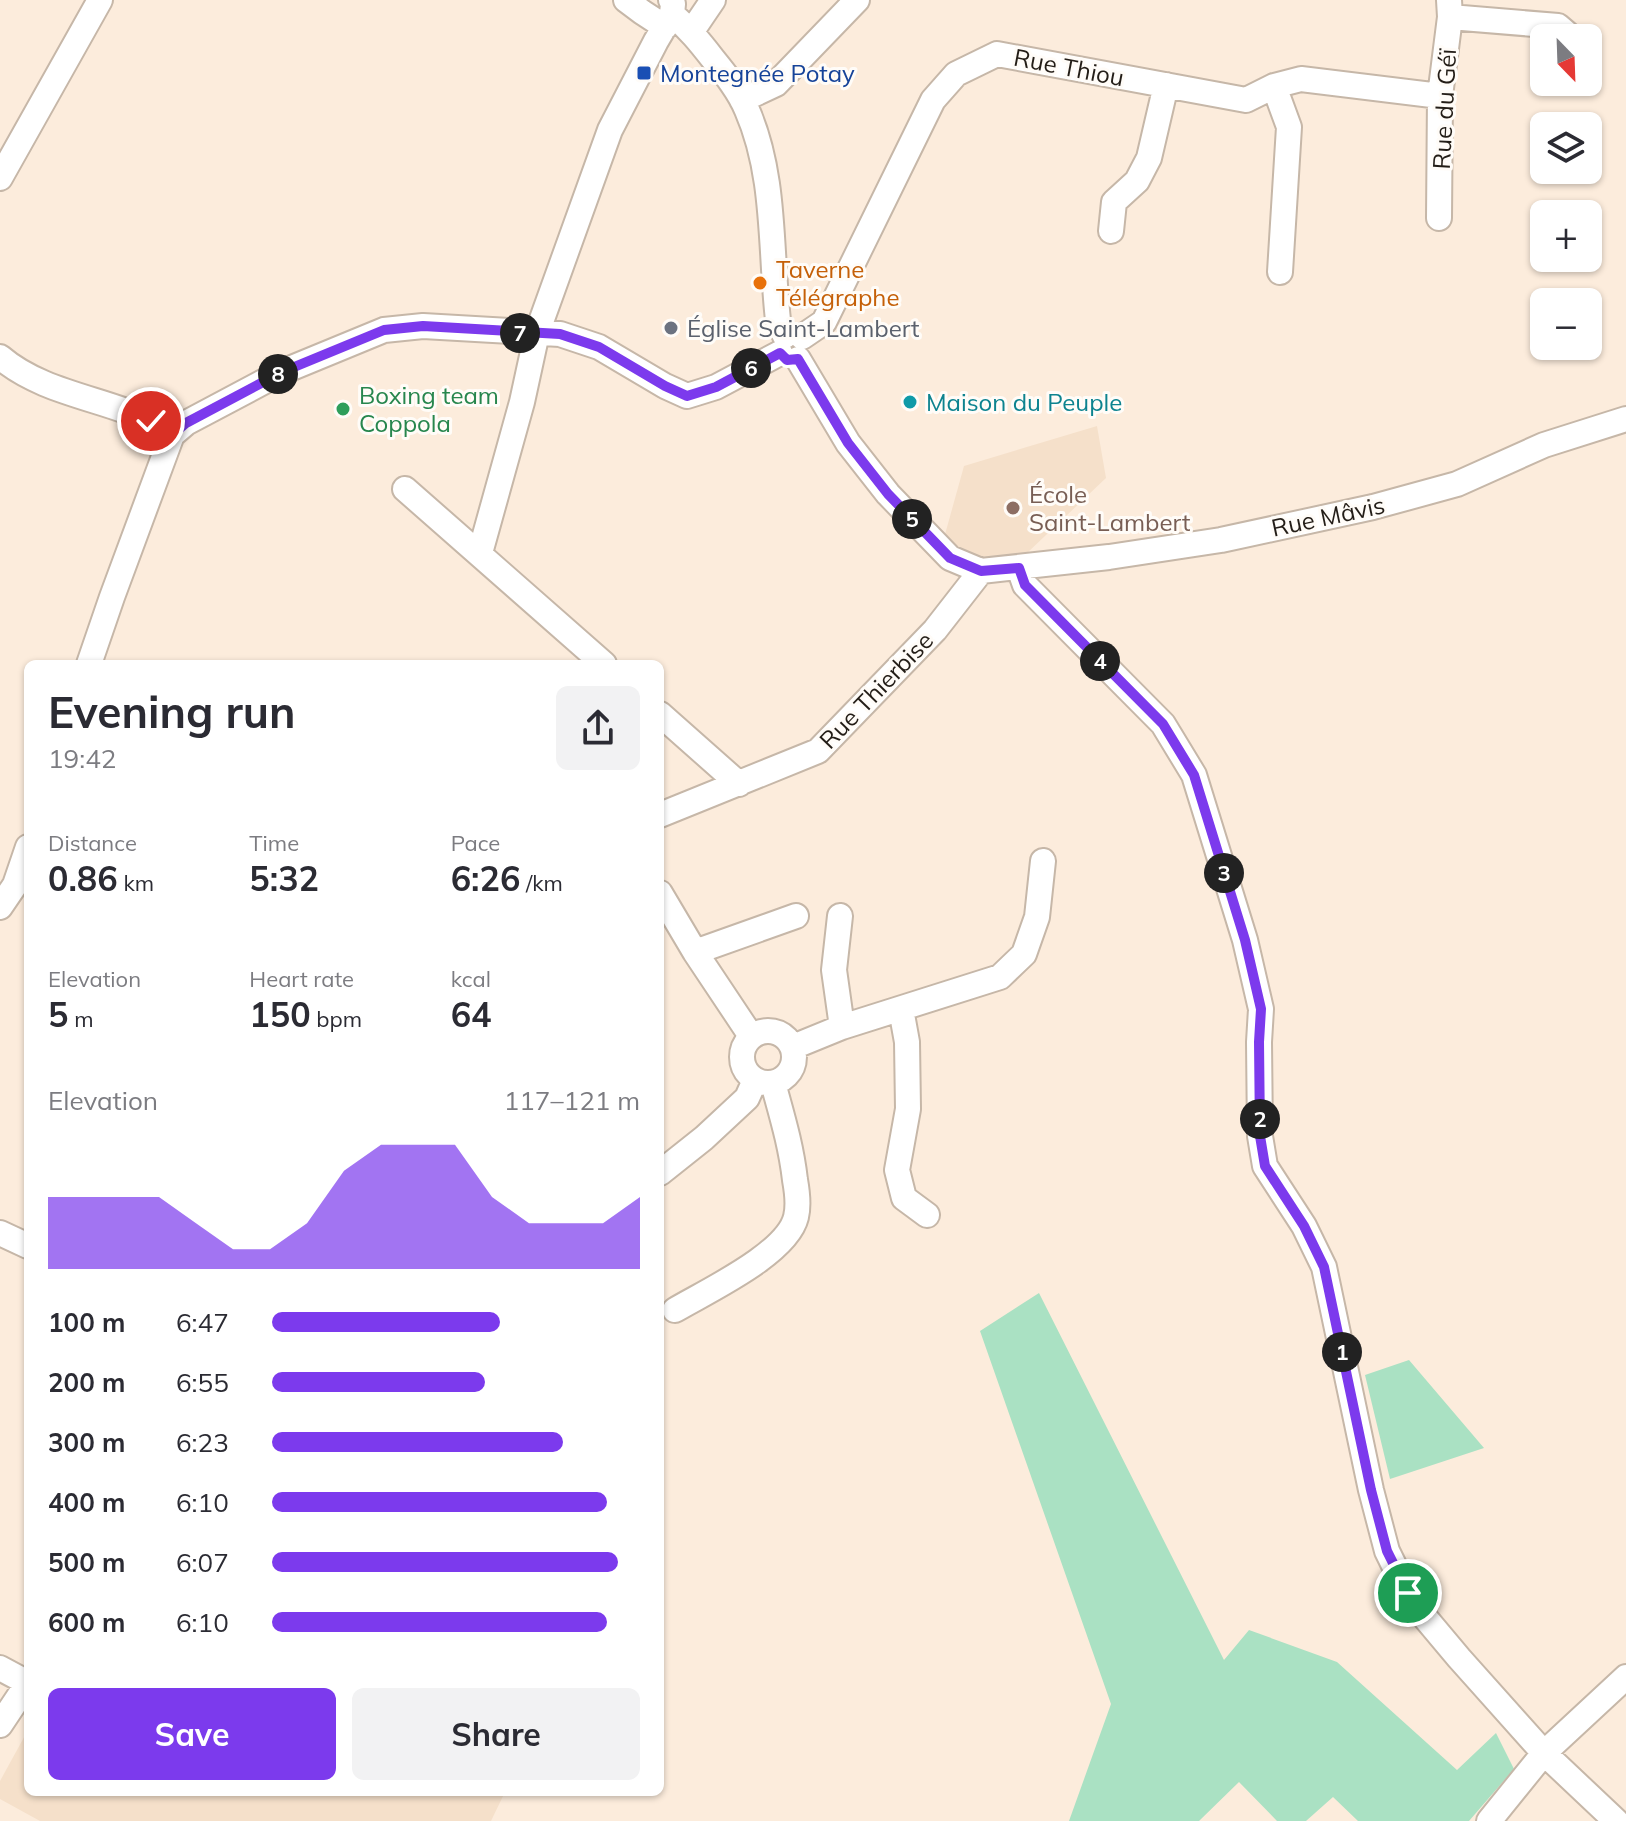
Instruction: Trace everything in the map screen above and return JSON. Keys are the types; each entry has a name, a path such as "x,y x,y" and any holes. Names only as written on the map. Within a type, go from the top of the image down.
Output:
{"street":[{"path":"0,178 100,0"},
{"path":"626,0 671,11 692,31 733,84 747,109 760,148 769,193 778,320 848,443 888,494 950,558 981,571 1019,568 1025,585 1163,724 1194,775 1245,940 1261,1009 1260,1136 1265,1166 1304,1226 1324,1267 1371,1490 1387,1551 1412,1602 1544,1753 1616,1821"},
{"path":"692,31 713,0"},
{"path":"742,100 776,84 857,0"},
{"path":"1449,8 1546,24"},
{"name":"Rue du Géï","path":"1439,218 1440,96 1449,8"},
{"path":"480,553 522,402 537,333 610,130 671,11"},
{"name":"Rue Thiou","path":"537,333 560,334 599,347 687,396 716,387 792,346 824,322 933,100 956,74 997,54 1246,100 1274,86 1301,79 1440,96"},
{"path":"1111,231 1114,202 1137,181 1149,158 1166,85"},
{"path":"1274,86 1289,127 1280,272"},
{"path":"90,660 172,435 186,423 282,372 384,330 423,326 537,333"},
{"path":"0,357 43,383 151,421 172,435"},
{"name":"Rue Mâvis","path":"1019,568 1221,540 1373,507 1457,484 1544,445 1626,419"},
{"path":"405,489 600,660"},
{"name":"Rue Thierbise","path":"664,813 818,751 935,630 981,571"},
{"path":"664,718 739,784"},
{"path":"793,1047 842,1027 1000,977 1024,954 1037,917 1043,861"},
{"path":"0,907 21,888"},
{"path":"664,900 751,1036"},
{"path":"695,952 796,916"},
{"path":"840,916 834,970 842,1027"},
{"path":"901,1009 907,1042 908,1109 897,1170 904,1198 927,1215"},
{"path":"664,1170 704,1138 764,1081 786,1076 794,1062 793,1047 782,1034 767,1030 751,1036 742,1050 744,1067 764,1081 792,1148 796,1219 779,1246 675,1310"},
{"path":"0,1233 24,1244"},
{"path":"0,1668 24,1681"},
{"path":"1489,1821 1544,1753 1626,1677"},
{"path":"0,1725 24,1689"}],"shaded area":[{"name":"École Saint-Lambert","path":"1097,426 1106,478 1025,555 990,565 944,538 964,466"},
{"path":"24,1737 24,1796 503,1796 491,1821 40,1821 0,1799 0,1781"}],"green space":[{"path":"1039,1293 1224,1660 1249,1630 1337,1662 1457,1770 1496,1733 1514,1769 1469,1821 1358,1821 1333,1797 1306,1821 1277,1821 1239,1782 1199,1821 1069,1821 1111,1704 980,1331"},
{"path":"1409,1360 1484,1448 1390,1479 1365,1375"}],"place":[{"name":"Montegnée Potay","path":"644,73"},
{"name":"Taverne Télégraphe","path":"760,283"},
{"name":"Église Saint-Lambert","path":"671,328"},
{"name":"Maison du Peuple","path":"910,402"},
{"name":"Boxing team Coppola","path":"343,409"},
{"name":"École Saint-Lambert","path":"1013,508"}],"route":[{"path":"151,421 172,435 186,423 282,372 384,330 423,326 560,334 599,347 687,396 716,387 780,353 790,361 798,359 848,443 888,494 950,558 981,571 1019,568 1025,585 1163,724 1194,775 1245,940 1261,1009 1260,1136 1265,1166 1304,1226 1324,1267 1371,1490 1387,1551 1408,1593"}]}
